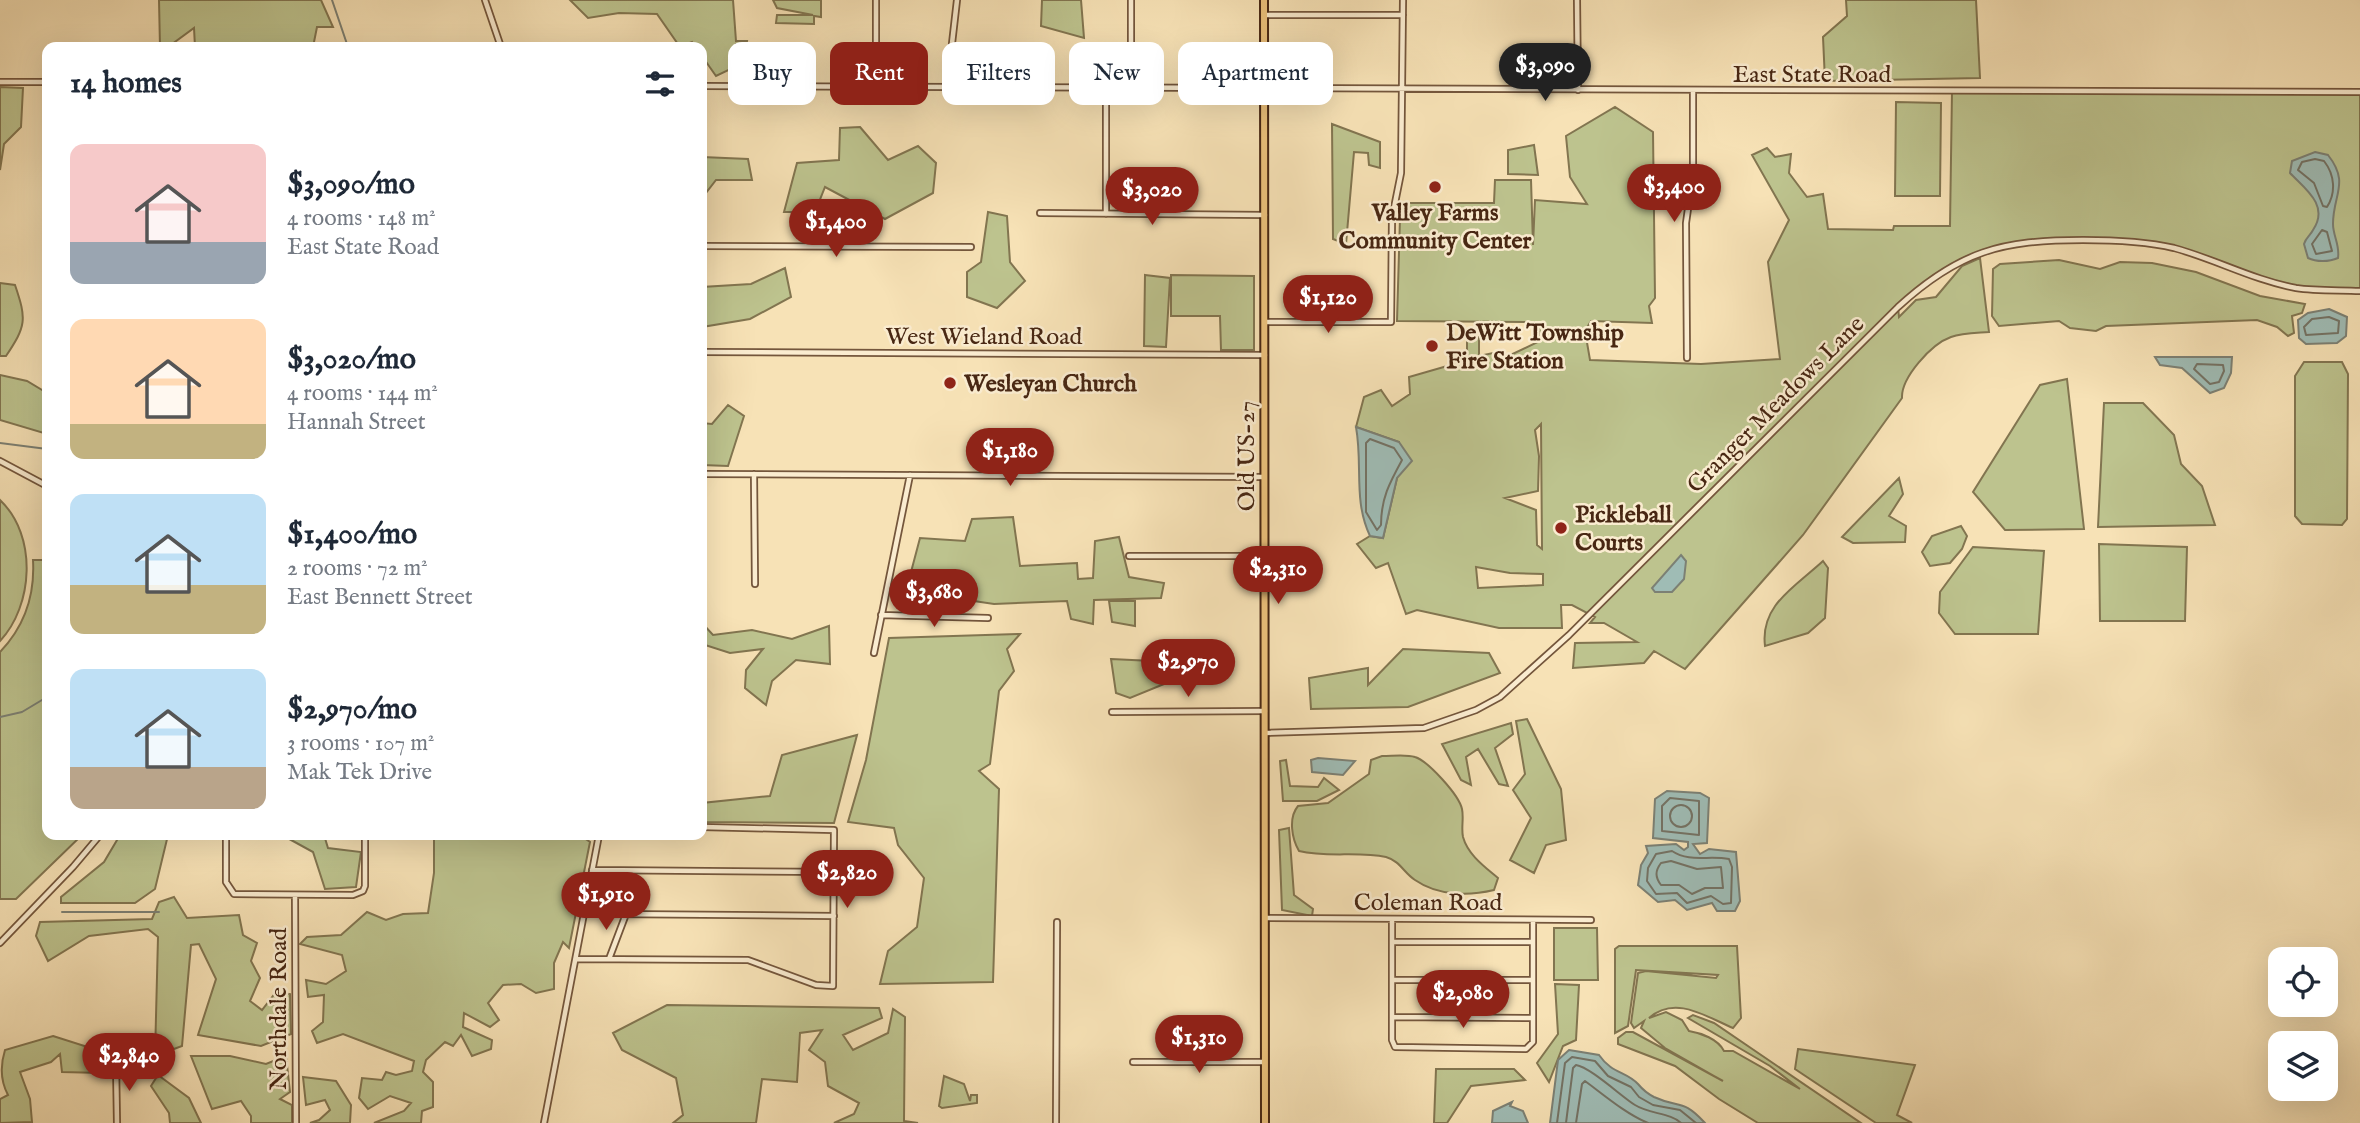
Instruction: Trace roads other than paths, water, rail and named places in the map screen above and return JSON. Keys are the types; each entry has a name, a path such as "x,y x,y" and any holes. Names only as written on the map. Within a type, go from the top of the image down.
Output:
{"main road":[{"name":"Old US-27","path":"1264,0 1264,42"},
{"name":"Old US-27","path":"1265,105 1265,1123"}],"street":[{"path":"485,0 499,42"},
{"path":"876,0 876,42"},
{"path":"952,42 957,0"},
{"path":"1131,0 1131,42"},
{"path":"1266,322 1391,322 1392,218 1401,173 1403,0"},
{"path":"1577,0 1578,90"},
{"path":"1264,15 1403,15"},
{"path":"0,82 42,82"},
{"name":"East State Road","path":"707,86 830,87"},
{"name":"East State Road","path":"1333,90 2360,92"},
{"path":"1687,358 1686,223 1693,173 1693,91"},
{"path":"1106,105 1106,214"},
{"path":"1040,213 1265,215"},
{"name":"Granger Meadows Lane","path":"1265,733 1424,728 1476,710 1500,697 1569,635 1898,307 1948,268 1982,252 2040,240 2132,241 2172,248 2296,288 2360,291"},
{"path":"707,246 971,247"},
{"name":"West Wieland Road","path":"707,352 1266,355"},
{"path":"0,461 42,483"},
{"path":"707,474 1265,477"},
{"path":"754,474 755,584"},
{"path":"874,653 910,475"},
{"path":"1129,556 1265,556"},
{"path":"881,615 988,618"},
{"path":"1112,712 1265,711"},
{"path":"576,959 748,960 816,985 833,986 834,831 707,827"},
{"path":"0,943 95,840"},
{"path":"226,840 226,881 230,891 239,895 354,895 363,891 365,840"},
{"path":"544,1123 598,840"},
{"path":"593,870 834,872"},
{"name":"Northdale Road","path":"295,895 296,1123"},
{"path":"613,914 834,916"},
{"path":"609,959 626,914"},
{"name":"Coleman Road","path":"1265,918 1591,920"},
{"path":"1392,920 1392,1041 1399,1049 1531,1047 1533,920"},
{"path":"1056,1123 1057,922"},
{"path":"1392,942 1533,942"},
{"path":"1392,980 1533,980"},
{"path":"1392,1017 1533,1018"},
{"path":"1133,1062 1265,1062"},
{"path":"116,1063 117,1123"}],"water":[{"path":"2315,152 2328,155 2335,165 2339,181 2333,224 2338,258 2327,261 2308,258 2304,244 2319,213 2308,191 2290,173 2292,161"},
{"path":"2329,309 2347,317 2346,336 2337,343 2306,344 2299,338 2298,320 2308,313"},
{"path":"2155,357 2232,357 2231,373 2224,388 2210,393 2182,368 2160,365"},
{"path":"1356,427 1399,442 1412,461 1397,478 1383,538 1370,536 1365,523 1360,496"},
{"path":"1681,555 1686,561 1684,579 1672,592 1655,592 1652,588"},
{"path":"1318,758 1355,761 1343,775 1312,772 1311,760"},
{"path":"1667,791 1700,793 1709,798 1707,843 1693,844 1700,854 1709,849 1736,852 1740,901 1735,911 1717,911 1712,903 1687,910 1675,900 1658,902 1638,885 1641,865 1648,853 1646,846 1676,844 1684,850 1688,847 1688,842 1653,838 1655,799"},
{"path":"1569,1050 1599,1055 1609,1066 1633,1080 1649,1094 1686,1107 1705,1123 1550,1123 1558,1060"},
{"path":"1512,1102 1510,1106 1523,1111 1528,1123 1492,1123 1493,1111"}],"waterway":[{"path":"332,0 346,42"},
{"path":"0,443 42,448"},
{"path":"0,717 22,712 42,700"},
{"path":"62,912 159,912"}],"place":[{"name":"Valley Farms Community Center","path":"1435,187"},
{"name":"DeWitt Township Fire Station","path":"1432,346"},
{"name":"Wesleyan Church","path":"950,383"},
{"name":"Pickleball Courts","path":"1561,528"}]}
